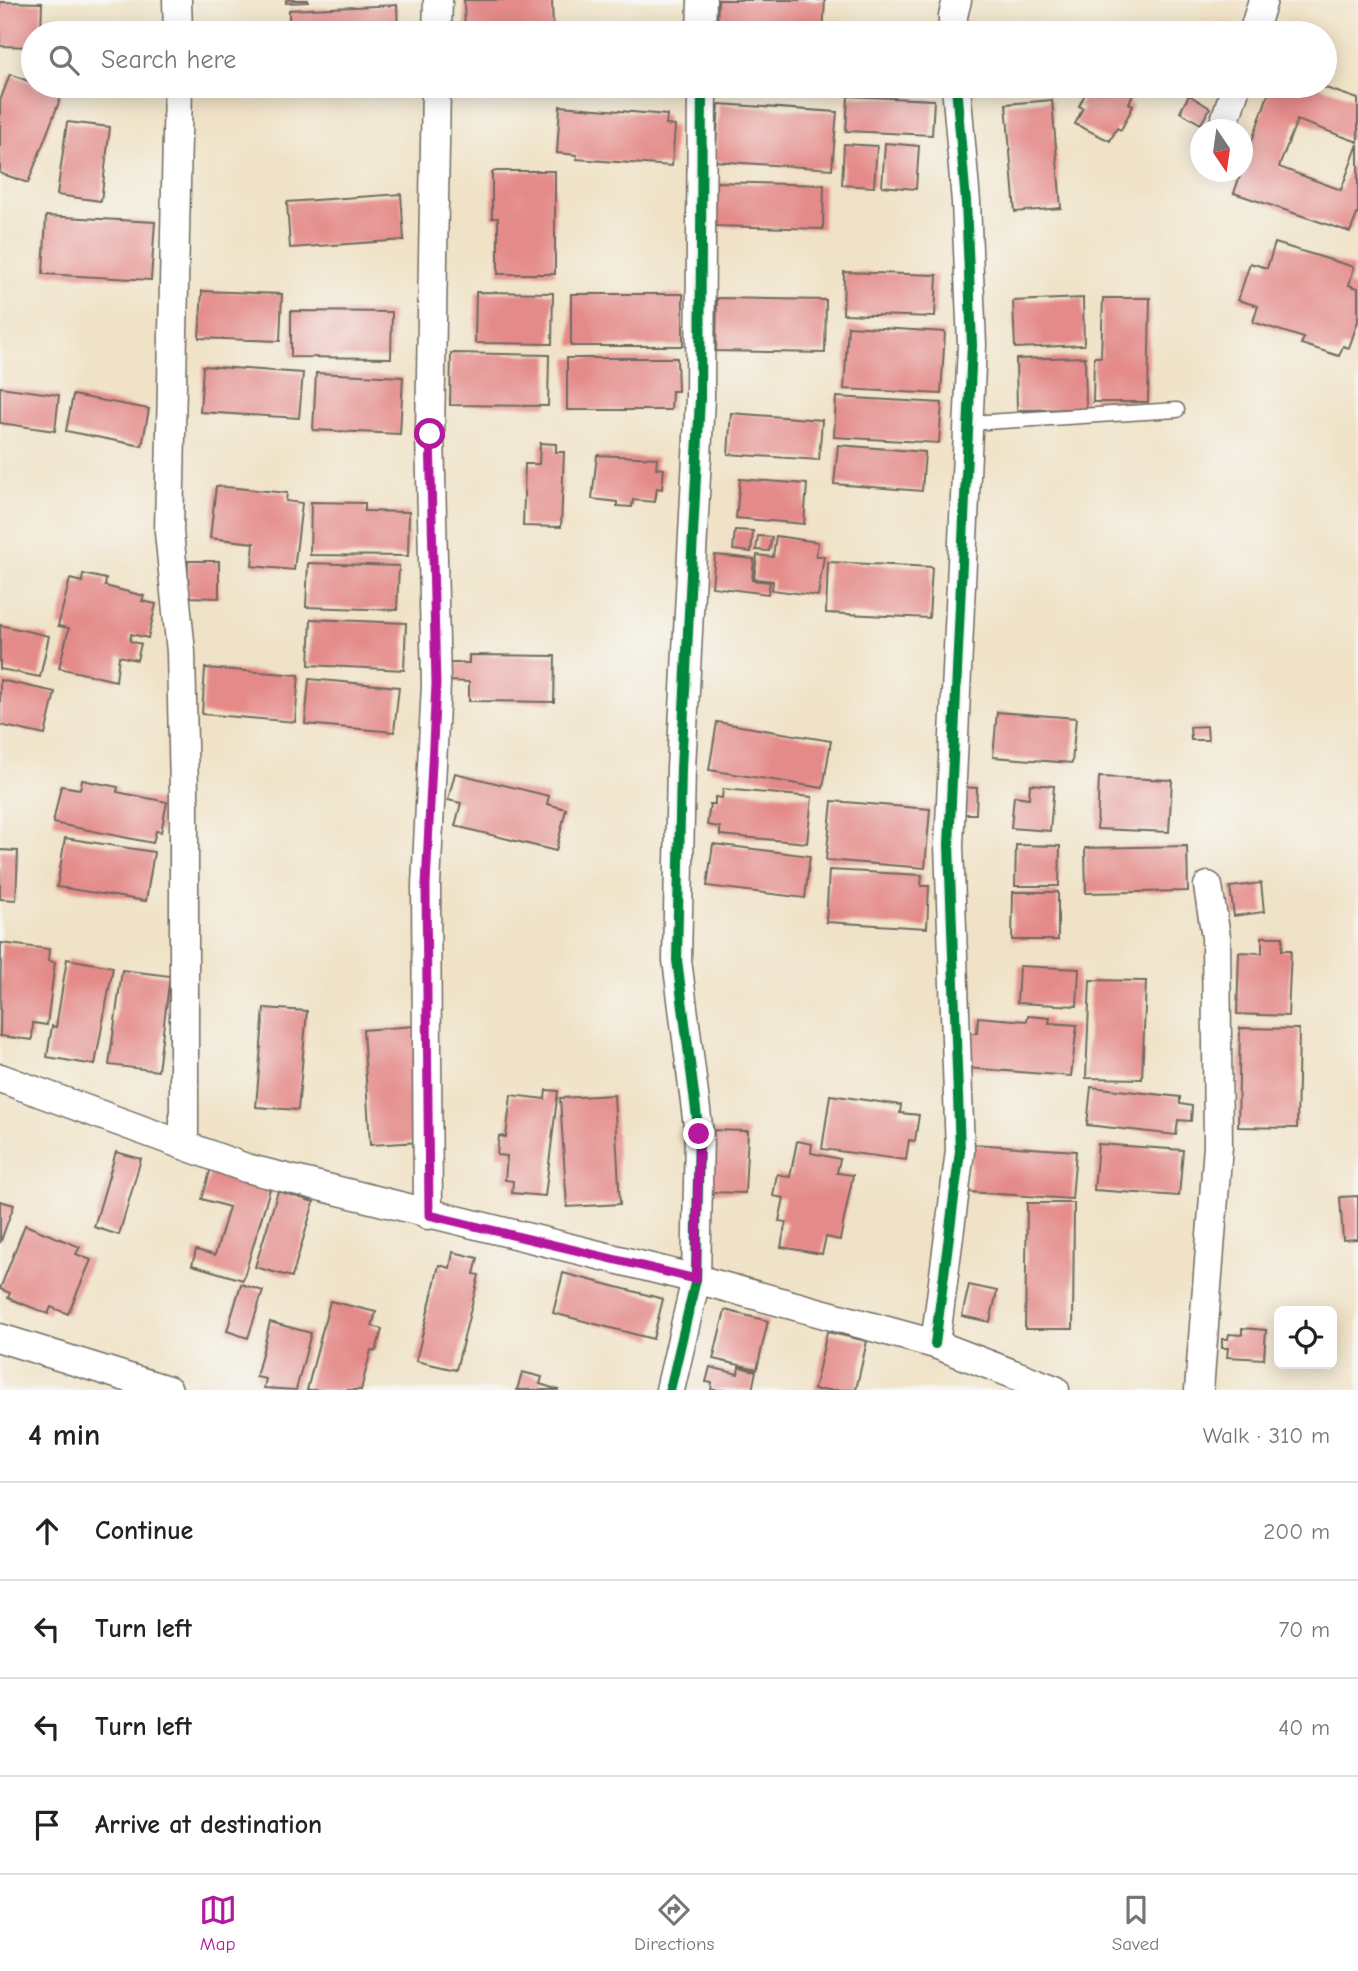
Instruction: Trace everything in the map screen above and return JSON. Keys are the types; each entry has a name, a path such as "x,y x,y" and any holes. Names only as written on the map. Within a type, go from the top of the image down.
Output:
{"street":[{"path":"177,0 177,21"},
{"path":"437,21 438,0"},
{"path":"701,21 702,0"},
{"path":"953,21 957,0"},
{"path":"1257,21 1264,0"},
{"path":"178,98 169,533 181,652 184,792 184,1143"},
{"path":"429,1215 426,885 436,684 430,434 436,98"},
{"path":"670,1390 696,1279 699,1134 677,960 681,768 700,398 702,98"},
{"path":"935,1344 960,1151 949,845 972,345 966,202 957,98"},
{"path":"1226,119 1232,98"},
{"path":"1199,1390 1218,1146 1216,937 1208,886"},
{"path":"0,1078 184,1143 246,1168 696,1279 935,1344 1055,1390"},
{"path":"0,1338 125,1384 168,1390"}],"lane":[{"path":"970,423 1177,410"}],"building":[{"path":"286,0 308,0 308,2 286,3"},
{"path":"464,0 552,0 553,21 465,21"},
{"path":"718,0 825,0 824,21 717,21"},
{"path":"0,2 42,3 41,21 21,21 21,47 0,46"},
{"path":"397,5 398,21 289,21 289,10"},
{"path":"10,74 21,78 21,98 60,98 28,183 0,173 0,101"},
{"path":"1337,92 1358,99 1358,142 1297,120 1279,167 1341,190 1358,144 1358,212 1350,232 1234,193 1238,182 1253,182 1253,138 1267,98 1337,98"},
{"path":"848,98 934,100 932,135 846,131"},
{"path":"1083,98 1131,98 1129,103 1133,106 1121,130 1117,128 1110,141 1075,124 1083,108 1079,106"},
{"path":"1187,98 1194,98 1210,108 1204,119 1192,119 1180,112"},
{"path":"1052,100 1061,208 1015,212 1006,104"},
{"path":"719,104 837,112 832,169 715,161"},
{"path":"560,106 667,115 666,125 675,126 672,166 576,159 577,155 557,153"},
{"path":"67,122 110,127 101,201 57,195"},
{"path":"885,143 919,146 916,189 882,186"},
{"path":"844,144 877,146 874,187 842,185"},
{"path":"555,171 555,274 498,274 498,218 492,218 492,172"},
{"path":"716,182 824,185 823,229 714,226"},
{"path":"401,194 404,240 290,248 287,202"},
{"path":"46,216 155,222 151,280 43,274"},
{"path":"1275,243 1354,267 1349,285 1358,288 1358,321 1349,348 1343,346 1339,356 1301,344 1304,338 1253,322 1258,306 1238,300 1250,263 1267,268"},
{"path":"844,272 937,275 935,317 843,314"},
{"path":"202,291 282,294 280,341 199,338"},
{"path":"476,292 553,293 552,344 475,343"},
{"path":"571,294 683,294 683,346 571,346"},
{"path":"717,298 826,300 825,353 716,351"},
{"path":"1083,298 1084,345 1015,348 1013,301"},
{"path":"1103,298 1150,298 1148,402 1093,402 1094,357 1101,357"},
{"path":"291,311 392,312 391,358 291,357"},
{"path":"848,326 945,332 941,394 844,389"},
{"path":"451,353 549,355 548,406 450,405"},
{"path":"1085,357 1086,409 1017,410 1016,359"},
{"path":"567,358 677,358 678,391 672,391 671,410 567,410"},
{"path":"203,366 303,373 299,418 200,412"},
{"path":"316,373 403,377 400,434 313,430"},
{"path":"0,387 59,395 55,431 0,423"},
{"path":"73,395 149,409 142,446 66,431"},
{"path":"836,397 942,403 939,443 834,437"},
{"path":"731,413 822,420 819,460 728,454"},
{"path":"540,443 556,444 556,452 564,452 561,527 523,526 525,464 539,464"},
{"path":"838,445 925,452 922,491 834,484"},
{"path":"597,455 657,458 656,468 664,469 662,489 657,488 655,502 633,500 632,507 592,499"},
{"path":"740,479 807,484 804,524 736,518"},
{"path":"216,486 287,493 286,501 302,503 294,570 252,566 254,543 210,538"},
{"path":"311,502 365,503 365,511 409,512 408,556 310,555"},
{"path":"735,530 753,531 751,552 733,550"},
{"path":"758,536 772,537 769,551 756,550"},
{"path":"776,536 818,542 816,556 824,556 818,596 772,590 773,581 754,579 757,555 773,557"},
{"path":"715,555 754,559 752,580 770,582 768,594 712,587"},
{"path":"188,561 219,561 219,598 187,597"},
{"path":"828,562 932,567 929,618 826,613"},
{"path":"308,563 399,566 397,610 306,607"},
{"path":"83,574 106,579 105,586 144,596 142,601 156,604 148,638 131,634 130,641 141,644 137,660 119,656 116,681 59,668 69,628 58,626 70,579 82,582"},
{"path":"311,619 406,623 404,670 309,665"},
{"path":"0,625 49,636 40,677 0,669"},
{"path":"469,655 555,656 554,702 469,701 469,682 449,681 449,663 469,663"},
{"path":"205,668 299,675 295,722 202,714"},
{"path":"309,679 399,687 394,732 305,724"},
{"path":"0,680 55,692 45,735 0,725"},
{"path":"997,712 1076,718 1072,763 993,757"},
{"path":"717,722 831,741 823,788 709,770"},
{"path":"1207,726 1208,740 1191,740 1190,727"},
{"path":"455,773 549,796 547,804 566,809 556,851 455,826 461,803 448,800"},
{"path":"1099,777 1172,780 1169,832 1097,829"},
{"path":"82,780 118,787 117,792 167,802 161,832 156,831 153,843 53,823 61,786 80,789"},
{"path":"1030,784 1054,786 1050,831 1011,828 1014,796 1029,798"},
{"path":"960,787 977,788 976,814 958,814"},
{"path":"723,789 812,797 807,843 720,835 720,827 707,825 710,804 715,804 715,797 722,798"},
{"path":"832,801 930,809 925,868 826,860"},
{"path":"65,838 154,852 146,901 57,887"},
{"path":"713,844 810,856 805,898 707,886"},
{"path":"1016,845 1060,846 1059,886 1015,886"},
{"path":"1187,846 1188,891 1086,893 1085,848"},
{"path":"0,850 18,851 16,900 0,899"},
{"path":"829,870 922,875 921,886 929,886 927,928 826,922"},
{"path":"1261,883 1264,912 1234,916 1230,887"},
{"path":"1013,892 1058,892 1058,940 1012,940"},
{"path":"1262,937 1283,937 1282,950 1291,950 1288,1016 1237,1014 1239,952 1262,953"},
{"path":"1,943 49,949 48,961 55,962 47,1025 33,1023 32,1040 0,1036"},
{"path":"67,959 113,967 95,1065 47,1057 52,1026 56,1027"},
{"path":"1019,966 1079,969 1077,1006 1017,1003"},
{"path":"122,970 170,976 158,1071 109,1065"},
{"path":"1090,980 1146,981 1142,1079 1086,1078"},
{"path":"264,1008 307,1011 298,1110 256,1107"},
{"path":"1028,1016 1050,1018 1049,1023 1077,1025 1071,1076 967,1068 970,1033 977,1033 978,1017 1027,1021"},
{"path":"414,1026 421,1142 370,1145 363,1030"},
{"path":"1240,1028 1299,1029 1297,1128 1238,1127"},
{"path":"1091,1087 1180,1097 1180,1104 1192,1106 1191,1121 1178,1120 1176,1135 1087,1125"},
{"path":"546,1090 558,1091 545,1196 512,1193 513,1181 505,1180 507,1156 497,1155 499,1136 506,1137 511,1095 545,1099"},
{"path":"614,1095 620,1204 567,1207 560,1098"},
{"path":"830,1095 901,1105 900,1113 919,1115 915,1141 909,1140 906,1160 822,1149"},
{"path":"710,1130 748,1131 745,1193 708,1192"},
{"path":"797,1141 812,1144 811,1153 840,1159 837,1173 853,1175 840,1240 826,1237 822,1254 781,1247 786,1222 779,1221 784,1198 773,1196 777,1174 790,1177"},
{"path":"973,1144 1076,1151 1072,1199 969,1192"},
{"path":"1098,1144 1183,1150 1179,1196 1094,1190"},
{"path":"116,1152 141,1159 119,1235 94,1227"},
{"path":"213,1161 273,1179 243,1280 192,1265 196,1250 215,1255 229,1207 202,1199"},
{"path":"278,1191 314,1202 292,1277 255,1267"},
{"path":"1358,1196 1358,1239 1343,1240 1340,1197"},
{"path":"0,1201 14,1205 0,1243"},
{"path":"1027,1203 1074,1203 1073,1329 1025,1329"},
{"path":"25,1225 80,1247 76,1254 91,1260 68,1314 51,1307 48,1314 8,1298 10,1293 0,1289"},
{"path":"453,1252 478,1258 474,1274 479,1275 456,1370 416,1361 439,1265 450,1268"},
{"path":"563,1273 663,1299 653,1339 553,1313"},
{"path":"241,1284 263,1291 248,1338 227,1331"},
{"path":"969,1285 997,1291 990,1322 962,1316"},
{"path":"330,1301 376,1312 372,1326 382,1329 376,1351 371,1350 361,1390 307,1390"},
{"path":"725,1310 768,1321 757,1369 713,1359"},
{"path":"270,1322 311,1333 296,1390 264,1388 266,1379 256,1377"},
{"path":"1242,1328 1266,1330 1264,1359 1227,1357 1228,1348 1222,1348 1222,1339 1228,1339 1229,1334 1242,1335"},
{"path":"827,1332 867,1341 856,1390 814,1390"},
{"path":"710,1367 738,1374 739,1367 756,1371 752,1390 711,1390 712,1383 706,1382"},
{"path":"522,1372 542,1377 540,1384 559,1390 517,1390"}],"cycle path":[{"path":"670,1390 696,1279 699,1134 677,960 681,768 700,398 702,98"},
{"path":"935,1344 960,1151 949,845 972,345 966,202 957,98"}],"route":[{"path":"430,434 436,684 426,885 429,1215 696,1279 699,1134"}]}
